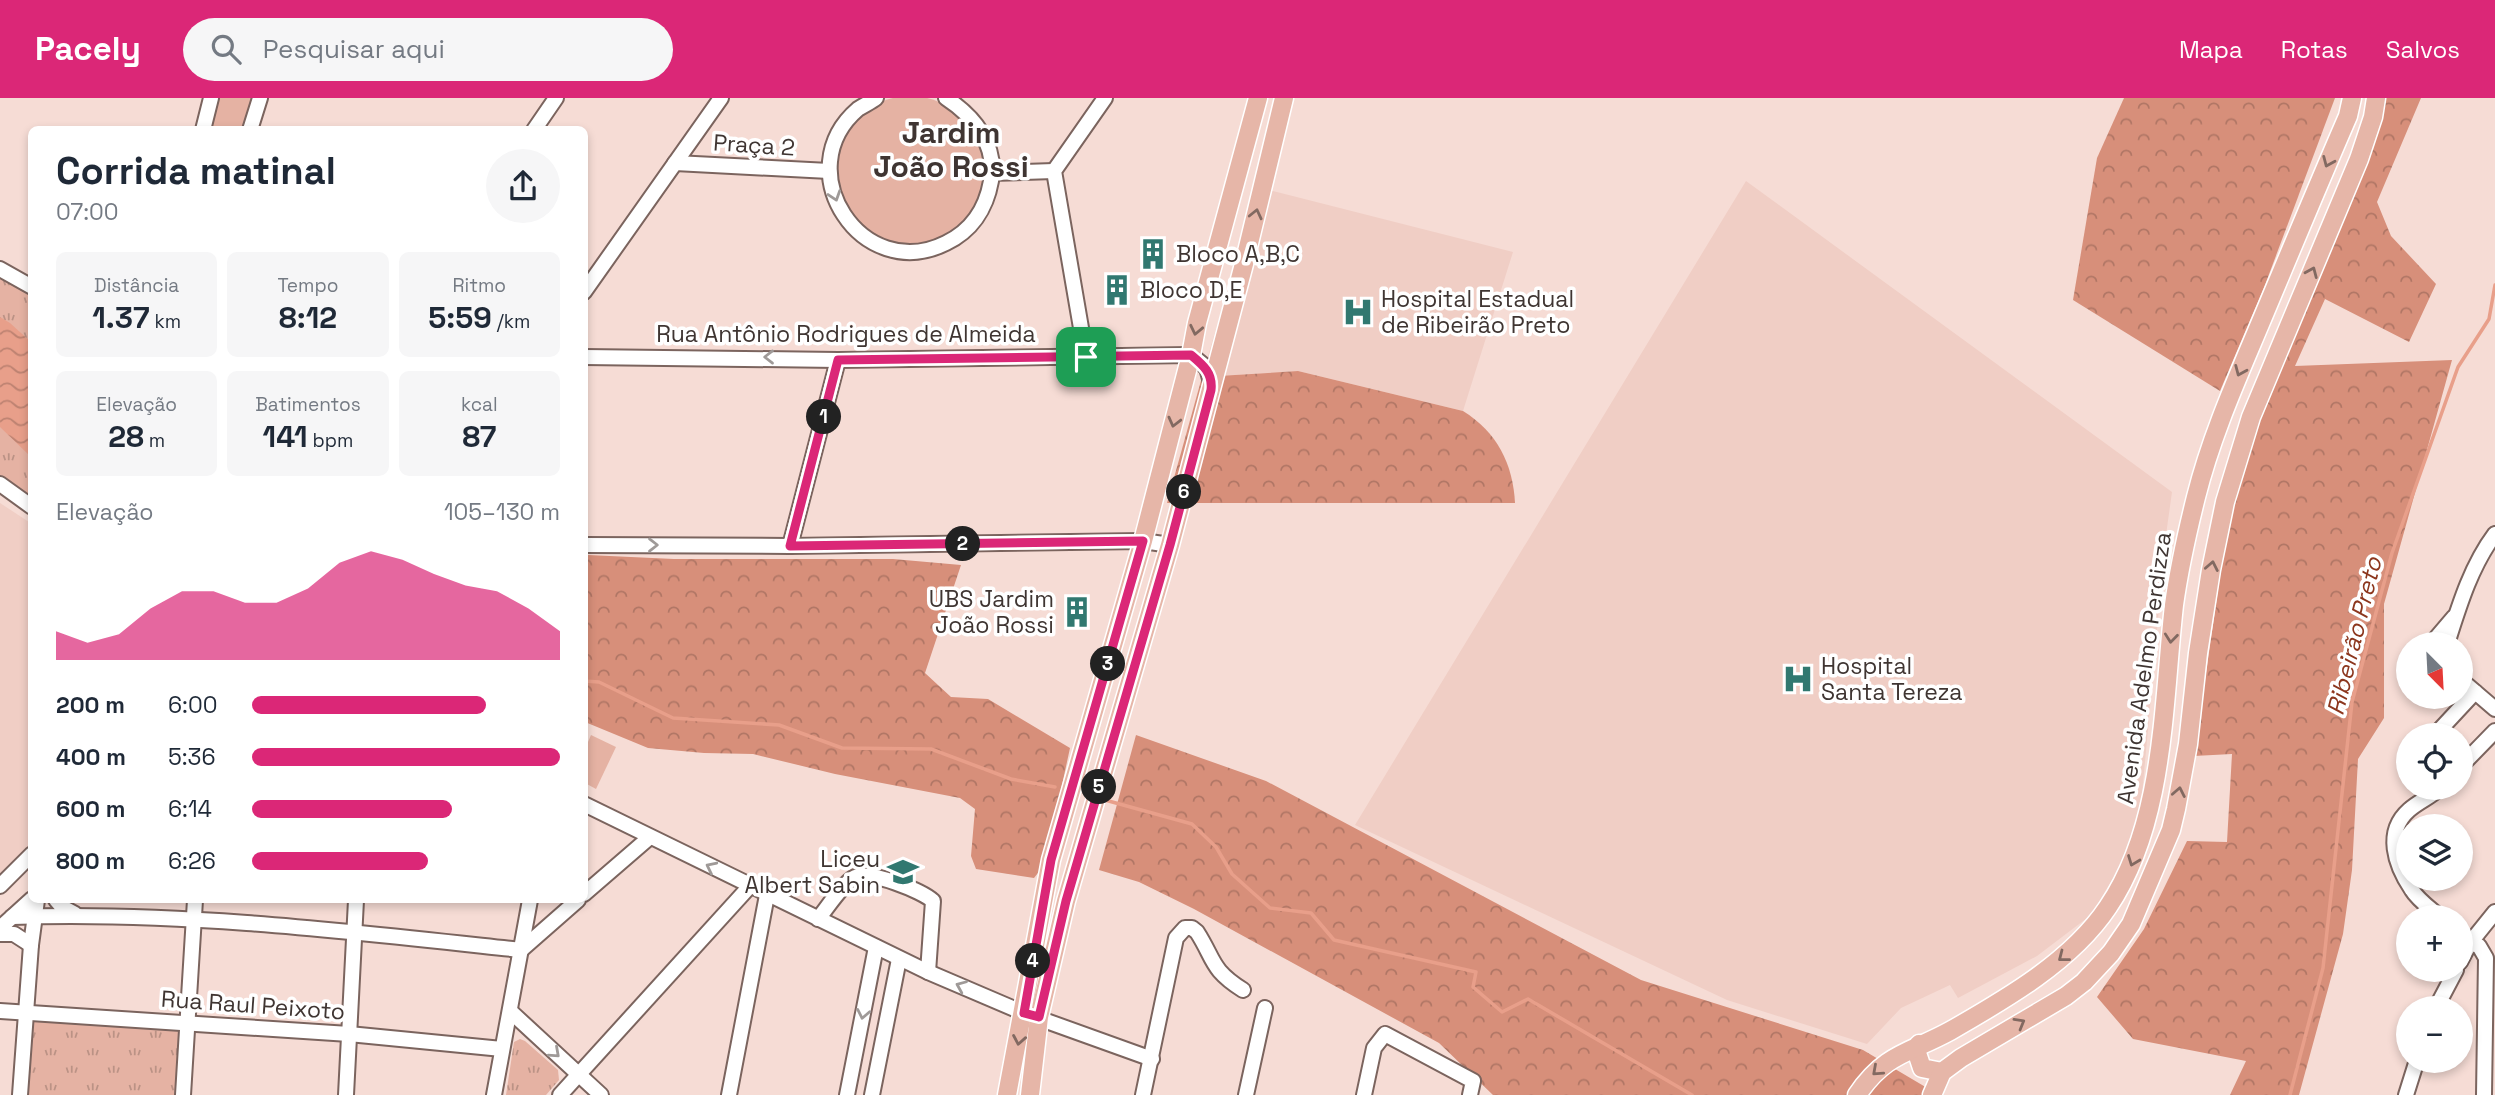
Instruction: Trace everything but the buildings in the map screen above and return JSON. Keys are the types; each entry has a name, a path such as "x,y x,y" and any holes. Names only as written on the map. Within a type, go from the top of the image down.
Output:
{"main road":[{"path":"1030,1095 1031,1015 1051,860 1143,541 1197,323 1258,98"},
{"path":"1007,1095 1170,545 1244,264 1284,98"},
{"name":"Avenida Adelmo Perdizza","path":"1857,1095 1869,1077 1881,1066 1919,1044 1947,1032 2067,955 2109,907 2130,870 2144,832 2156,772 2179,568 2197,494 2219,421 2348,116 2352,98"},
{"path":"1932,1095 1942,1072 2066,996 2084,982 2131,924 2161,856 2176,809 2188,744 2211,570 2225,502 2251,417 2359,159 2373,117 2376,98"},
{"path":"1947,1032 1957,1041 1961,1058"},
{"path":"1919,1044 1917,1053 1922,1068 1942,1072"}],"street":[{"path":"204,126 211,98"},
{"path":"251,126 260,98"},
{"path":"537,126 556,98"},
{"path":"588,286 721,98"},
{"path":"876,98 859,109 843,127 833,148 829,171 833,195 844,218 862,236 884,248 909,252 935,249 957,237 976,220 988,198 992,173 990,150 980,128 965,111 946,98"},
{"path":"1086,357 1054,171 1105,98"},
{"name":"Praça 2","path":"676,163 829,171"},
{"path":"992,173 1054,171"},
{"path":"0,269 28,285"},
{"path":"1191,355 1207,368 1212,386"},
{"name":"Rua Antônio Rodrigues de Almeida","path":"588,357 838,360 1191,355"},
{"path":"790,546 838,360"},
{"path":"0,484 28,504"},
{"path":"2450,632 2455,616 2495,534"},
{"path":"588,545 790,546 1143,541 1170,545"},
{"path":"2441,632 2455,616"},
{"path":"2446,723 2475,692 2495,709"},
{"path":"2473,753 2495,731"},
{"path":"2425,800 2408,810 2394,830 2394,854 2412,891 2427,905"},
{"path":"588,806 928,972 1031,1015 1152,1059"},
{"path":"588,891 650,837"},
{"path":"0,886 28,858"},
{"path":"818,919 852,879 862,875 885,879 927,895 933,901 934,913 928,972"},
{"path":"560,1095 750,886"},
{"path":"729,1095 767,895"},
{"path":"0,928 28,903"},
{"path":"20,1095 37,903"},
{"path":"59,903 76,915"},
{"path":"183,1095 195,903"},
{"path":"346,1095 356,903"},
{"path":"494,1095 529,903"},
{"path":"12,917 76,915 194,921 353,932 521,950 575,903"},
{"path":"2473,932 2495,912"},
{"path":"1143,1095 1176,938 1185,928 1192,928 1197,932 1214,966 1243,990"},
{"path":"0,934 14,934 31,945"},
{"path":"2473,943 2479,946 2486,958 2484,1095"},
{"path":"846,1095 876,947"},
{"path":"872,1095 900,958"},
{"path":"1246,1095 1265,1008"},
{"name":"Rua Raul Peixoto","path":"0,1011 349,1034 502,1049"},
{"path":"509,1011 601,1095"},
{"path":"1364,1095 1374,1048 1385,1034 1473,1081 1470,1095"},
{"path":"2406,1095 2413,1073"}],"shaded area":[{"name":"Hospital Santa Tereza","path":"1746,181 2172,492 2140,817 2121,865 2091,915 2037,956 1958,998 1950,985 1901,1008 1867,1044 1727,1000 1355,825"},
{"name":"Hospital Estadual de Ribeirão Preto","path":"1257,187 1513,252 1463,411 1298,371 1202,377"},
{"path":"0,503 28,521 28,846 0,877"}],"green space":[{"path":"910,96 938,102 951,108 962,118 972,129 978,142 984,170 978,198 972,211 962,222 951,232 938,238 910,244 882,238 869,232 858,222 848,211 842,198 836,170 842,142 848,129 858,118 869,108 882,102"},
{"path":"211,98 260,98 252,126 205,126"},
{"path":"2124,98 2335,98 2265,285 2220,391 2073,300 2097,158"},
{"path":"2385,98 2421,98 2377,202 2391,236 2436,284 2409,342 2325,299 2295,366 2452,360 2384,604 2384,718 2358,759 2352,870 2343,934 2299,1095 2230,1095 2246,1061 2133,1039 2097,997 2144,929 2187,841 2227,842 2232,754 2194,756 2230,507 2252,440 2378,134"},
{"path":"0,276 28,292 28,499 0,478"},
{"path":"1298,371 1463,411 1485,429 1501,450 1511,475 1515,503 1167,503 1202,377"},
{"path":"588,555 674,559 893,559 961,565 925,673 951,697 988,699 1070,748 1045,864 1034,878 976,869 971,856 975,809 960,798 835,774 753,754 648,748 588,723"},
{"path":"591,735 616,747 596,789 588,785 588,742"},
{"path":"1136,735 1266,781 1641,980 1863,1050 1939,1095 1493,1095 1439,1043 1194,909 1139,882 1099,870"},
{"path":"26,1013 187,1023 183,1095 20,1095"},
{"path":"520,1039 558,1070 559,1080 546,1095 506,1095 514,1042"}],"water":[{"path":"0,317 28,339 28,454 0,427"}],"waterway":[{"name":"Ribeirão Preto","path":"2290,1095 2323,968 2352,702 2392,553 2458,367 2489,319 2495,285"},
{"path":"588,681 599,682 673,718 779,725 842,748 931,749 1011,779 1055,787"},
{"path":"1105,800 1192,824 1216,847 1232,874 1270,908 1311,913 1334,940 1476,972 1473,987 1502,1012 1528,999 1692,1095"}],"place":[{"name":"Bloco A,B,C","path":"1153,254"},
{"name":"Bloco D,E","path":"1117,290"},
{"name":"Hospital Estadual de Ribeirão Preto","path":"1358,312"},
{"name":"UBS Jardim João Rossi","path":"1077,612"},
{"name":"Hospital Santa Tereza","path":"1798,679"},
{"name":"Liceu Albert Sabin","path":"903,872"}],"district":[{"name":"Jardim João Rossi","path":"951,149"}],"route":[{"path":"1191,355 1207,368 1212,386 1170,545 1066,901 1039,1017 1024,1013 1051,860 1143,541 790,546 838,360 1086,357 1191,355"}]}
